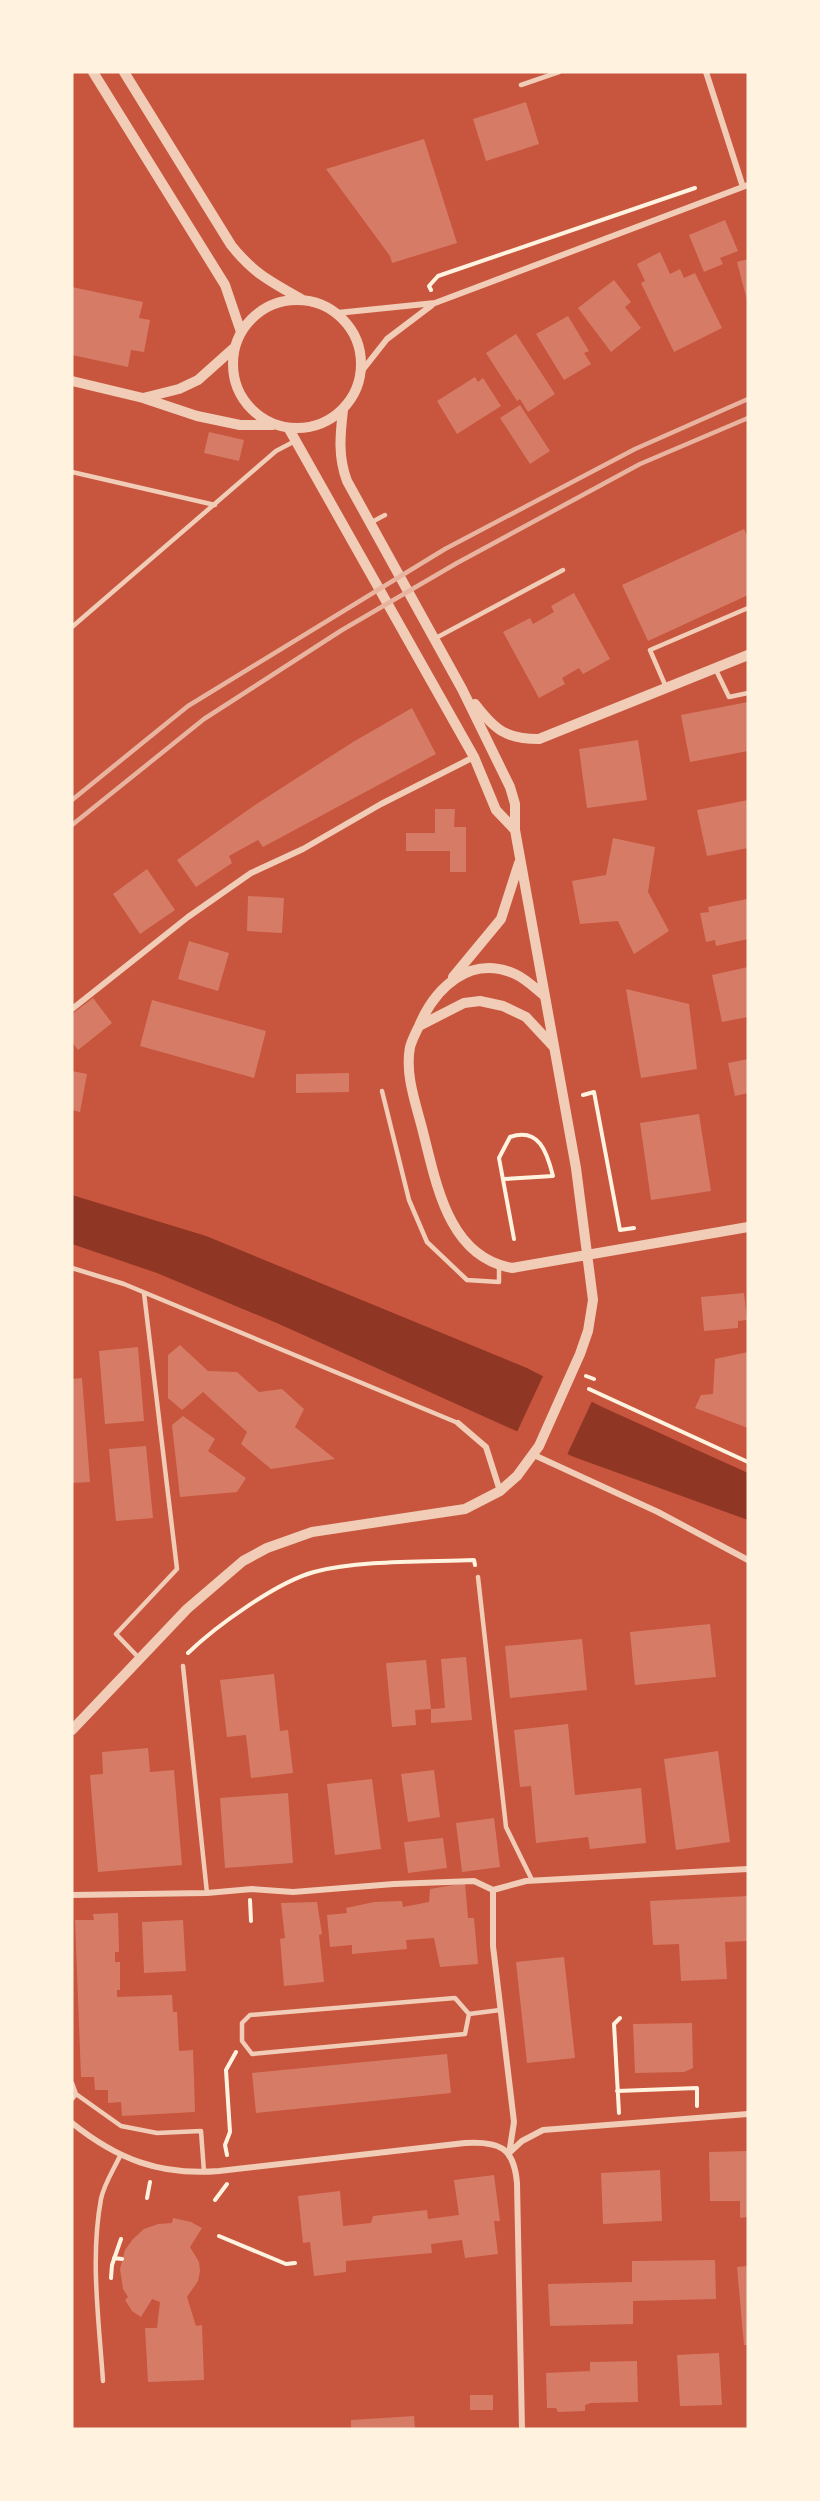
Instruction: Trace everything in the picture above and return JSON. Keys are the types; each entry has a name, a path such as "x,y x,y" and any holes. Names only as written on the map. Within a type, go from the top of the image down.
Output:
{"street":[{"path":"93,72 225,285 242,332"},
{"path":"124,72 246,264 263,278 303,300"},
{"path":"337,313 435,303 746,186 706,72"},
{"path":"285,300 303,300 321,304 337,313 350,327 362,357 361,372 358,386 343,410 318,425 304,429 290,429 261,418 249,407 234,379 233,363 235,347 253,317 268,306 285,300"},
{"path":"361,372 387,339 435,303"},
{"path":"143,398 179,389 198,380 235,347"},
{"path":"72,381 143,398 197,416 240,425 276,425"},
{"path":"72,1730 214,1584 243,1561 267,1548 312,1532 465,1509 500,1491 517,1476 537,1450 567,1387 588,1331 593,1300 576,1168 514,830 515,804 510,787 462,689 340,464 339,436 343,410"},
{"path":"290,429 474,757 496,810 514,830"},
{"path":"462,689 494,726 506,735 519,739 539,739 748,655"},
{"path":"72,1009 188,917 251,873 303,849 381,804 474,757"},
{"path":"520,860 501,919 427,1007 410,1046 408,1072 439,1193 450,1220 481,1257 499,1266 524,1267 748,1227"},
{"path":"450,981 464,973 498,970 516,974 545,996"},
{"path":"419,1026 456,1006 480,1001 503,1006 526,1017 554,1047"},
{"path":"458,1423 486,1447 500,1491"},
{"path":"537,1450 748,1560"},
{"path":"72,1895 207,1893 252,1889 293,1892 394,1884 474,1881 494,1890 532,1880 748,1869"},
{"path":"494,1890 493,1946 514,2122 509,2154"},
{"path":"509,2154 522,2141 543,2130 748,2114"},
{"path":"72,2123 93,2140 120,2156 153,2167 204,2172 483,2142 496,2145 509,2154 515,2167 517,2182 522,2429"}],"lane":[{"path":"521,85 559,72"},
{"path":"72,627 276,451 296,441"},
{"path":"72,472 215,505"},
{"path":"370,523 385,515"},
{"path":"434,639 563,570"},
{"path":"666,687 650,650 748,608"},
{"path":"715,668 729,697 748,693"},
{"path":"382,1091 409,1200 427,1242 467,1280 499,1282 499,1266"},
{"path":"72,1268 124,1284 458,1423"},
{"path":"140,1659 116,1634 177,1569 144,1293"},
{"path":"478,1577 506,1827 532,1880"},
{"path":"183,1666 207,1893"},
{"path":"455,1998 469,2014 465,2034 252,2054 242,2041 242,2023 250,2014 455,1998"},
{"path":"469,2014 500,2010"},
{"path":"72,2083 76,2094 122,2126 157,2133 201,2131 204,2172"},
{"path":"72,2099 76,2094"},
{"path":"103,2380 96,2282 101,2197 120,2156"}],"path":[{"path":"429,286 438,276 702,185"},
{"path":"583,1095 594,1092 620,1230 643,1227"},
{"path":"504,1179 553,1176 548,1158 531,1135 521,1133 510,1137 503,1146 500,1158 514,1239"},
{"path":"589,1389 748,1462"},
{"path":"188,1653 225,1621 288,1583 314,1572 380,1564 474,1560 478,1577"},
{"path":"250,1898 251,1921"},
{"path":"618,2109 615,2024 620,2018"},
{"path":"227,2156 225,2145 230,2132 226,2070 242,2041"},
{"path":"617,2091 697,2088 698,2110"},
{"path":"147,2198 150,2182"},
{"path":"215,2200 227,2184"},
{"path":"219,2236 286,2264 295,2263"},
{"path":"111,2278 114,2258 121,2239"},
{"path":"114,2258 122,2259"}],"shaded area":[{"path":"72,1195 206,1236 527,1368 600,1406 748,1473 748,1520 574,1457 279,1324 157,1273 72,1244"}],"pier":[{"path":"543,1376 593,1399 566,1457 516,1434"}],"building":[{"path":"526,102 539,144 486,161 473,119"},
{"path":"424,139 457,243 392,263 390,256 326,169"},
{"path":"725,220 738,251 720,258 723,264 704,272 689,235"},
{"path":"660,252 670,274 680,269 684,278 695,273 722,328 674,352 641,283 645,281 637,264"},
{"path":"748,259 748,300 747,300 737,262"},
{"path":"614,280 631,302 625,307 641,328 611,352 578,308"},
{"path":"72,287 143,302 139,318 150,320 144,352 131,350 128,367 72,355"},
{"path":"568,316 589,351 584,353 591,364 564,380 536,334"},
{"path":"516,334 555,394 528,412 520,399 517,401 486,353"},
{"path":"475,377 478,382 483,378 501,406 457,434 437,401"},
{"path":"520,405 550,451 530,464 500,418"},
{"path":"209,432 244,440 239,461 204,453"},
{"path":"744,529 748,538 748,595 648,641 622,585"},
{"path":"574,593 610,659 583,674 579,668 562,678 565,684 539,698 503,632 530,618 533,624 554,612 551,606"},
{"path":"748,702 748,751 690,762 681,715"},
{"path":"412,708 436,754 263,847 258,840 229,856 232,863 196,887 177,860 255,805 353,742"},
{"path":"638,740 647,800 587,808 579,749"},
{"path":"748,800 748,848 707,856 697,810"},
{"path":"435,809 455,809 454,827 466,827 466,872 450,872 450,851 406,851 406,833 435,833"},
{"path":"613,838 655,847 648,892 669,931 634,954 618,921 580,924 572,881 606,875"},
{"path":"147,869 175,910 140,934 113,894"},
{"path":"248,896 284,898 282,933 247,931"},
{"path":"747,899 748,939 716,946 715,940 706,942 700,913 709,912 708,907"},
{"path":"189,941 229,953 218,991 178,979"},
{"path":"748,967 748,1017 722,1022 712,975"},
{"path":"626,989 689,1004 697,1069 641,1078"},
{"path":"93,998 112,1023 78,1050 72,1042 72,1014"},
{"path":"152,1000 266,1031 254,1078 140,1046"},
{"path":"748,1059 748,1093 735,1096 728,1063"},
{"path":"72,1071 87,1074 80,1112 72,1110"},
{"path":"349,1073 349,1092 296,1093 296,1074"},
{"path":"699,1114 711,1191 651,1200 640,1123"},
{"path":"744,1293 747,1320 738,1321 738,1328 704,1331 701,1297"},
{"path":"180,1345 208,1371 237,1372 259,1392 282,1389 304,1409 295,1427 335,1459 271,1469 241,1444 247,1432 203,1392 182,1410 168,1398 168,1355"},
{"path":"138,1347 144,1421 105,1424 99,1351"},
{"path":"748,1352 748,1428 695,1408 701,1395 713,1394 715,1359"},
{"path":"82,1378 90,1482 72,1483 72,1379"},
{"path":"183,1416 215,1439 208,1451 246,1478 237,1492 180,1497 172,1425"},
{"path":"146,1446 153,1518 116,1521 109,1449"},
{"path":"710,1624 716,1677 635,1685 630,1632"},
{"path":"582,1639 587,1690 510,1698 505,1646"},
{"path":"466,1657 472,1720 431,1723 431,1709 445,1708 441,1659"},
{"path":"426,1660 431,1709 415,1710 416,1725 392,1727 386,1663"},
{"path":"274,1674 280,1731 288,1730 293,1773 251,1778 246,1735 227,1737 220,1680"},
{"path":"568,1724 575,1795 641,1788 646,1843 590,1849 588,1837 536,1843 531,1786 520,1787 514,1730"},
{"path":"148,1748 150,1772 174,1770 182,1865 98,1872 90,1775 103,1774 102,1752"},
{"path":"718,1751 730,1842 676,1850 664,1759"},
{"path":"434,1770 440,1817 408,1822 401,1774"},
{"path":"372,1779 381,1849 335,1855 327,1784"},
{"path":"288,1793 293,1863 225,1868 220,1798"},
{"path":"494,1818 500,1867 462,1872 456,1823"},
{"path":"443,1838 447,1868 408,1873 404,1842"},
{"path":"465,1883 468,1918 474,1918 478,1964 440,1967 434,1938 406,1940 407,1949 352,1954 352,1945 330,1947 327,1915 347,1913 346,1908 374,1902 402,1901 403,1907 429,1902 430,1889"},
{"path":"748,1896 748,1941 725,1942 727,1979 681,1981 679,1944 653,1945 650,1901"},
{"path":"317,1902 322,1934 319,1935 324,1982 284,1986 280,1939 285,1938 281,1903"},
{"path":"118,1913 119,1952 115,1952 115,1962 120,1962 120,1990 117,1990 117,1997 172,1995 173,2012 177,2012 179,2051 193,2050 195,2112 122,2116 121,2102 108,2103 108,2090 95,2090 94,2077 81,2077 75,1920 94,1920 93,1914"},
{"path":"183,1920 186,1971 144,1973 142,1922"},
{"path":"564,1957 575,2058 527,2063 516,1962"},
{"path":"692,2023 693,2068 684,2072 635,2073 633,2024"},
{"path":"447,2054 451,2093 256,2113 252,2073"},
{"path":"748,2151 748,2217 740,2218 740,2201 710,2201 709,2152"},
{"path":"660,2170 662,2221 603,2224 601,2173"},
{"path":"494,2175 500,2221 494,2221 498,2254 465,2258 462,2240 431,2244 432,2253 346,2261 346,2272 314,2276 310,2242 303,2243 298,2196 340,2191 343,2226 371,2223 373,2216 427,2210 428,2219 459,2215 454,2180"},
{"path":"173,2218 191,2222 202,2228 190,2247 199,2262 200,2271 198,2281 187,2297 196,2326 202,2325 204,2380 148,2382 145,2328 157,2328 160,2302 152,2299 141,2317 132,2311 125,2300 128,2297 123,2289 120,2269 125,2250 133,2239 144,2229 158,2224 172,2223"},
{"path":"715,2260 716,2299 633,2301 633,2324 550,2326 548,2284 632,2282 632,2261"},
{"path":"748,2266 748,2345 744,2345 737,2267"},
{"path":"719,2353 722,2405 680,2406 677,2355"},
{"path":"637,2361 638,2402 591,2403 585,2405 585,2411 558,2412 556,2408 547,2408 546,2373 590,2371 590,2362"},
{"path":"470,2395 493,2395 493,2410 470,2410"},
{"path":"414,2416 415,2429 351,2429 351,2420"}],"railway":[{"path":"72,800 188,706 445,549 635,449 748,399"},
{"path":"72,825 204,719 342,630 457,563 640,464 748,418"}]}
